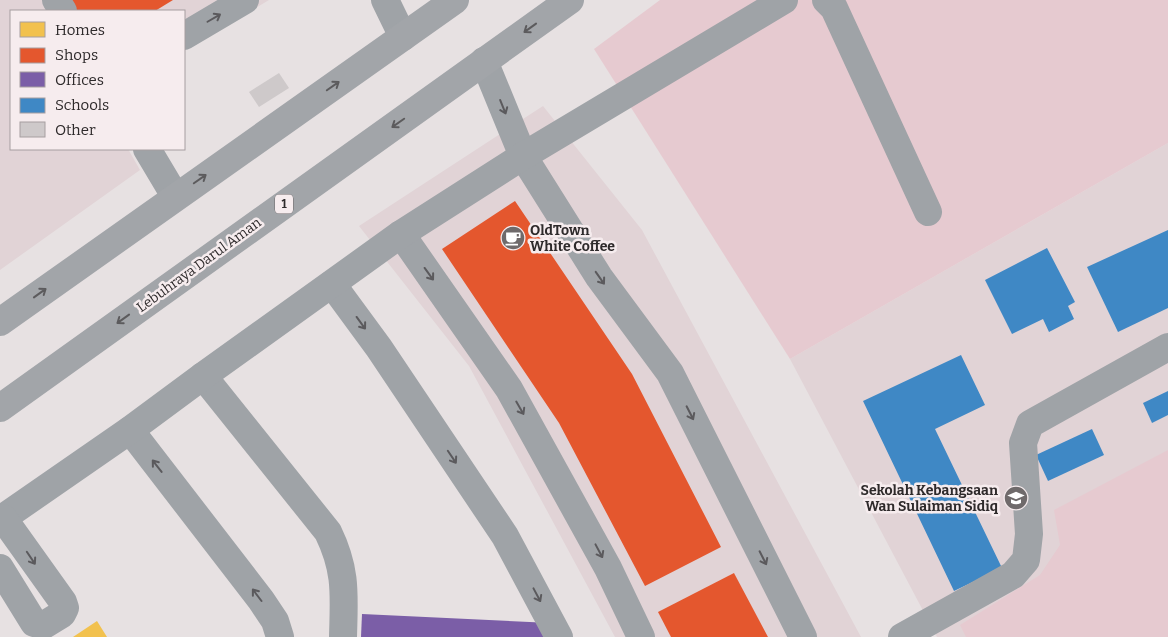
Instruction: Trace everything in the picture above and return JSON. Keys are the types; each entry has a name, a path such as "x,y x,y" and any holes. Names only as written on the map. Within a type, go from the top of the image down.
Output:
{"main road":[{"path":"0,322 175,196 455,0"},
{"name":"Lebuhraya Darul Aman","path":"0,408 570,0"}],"street":[{"path":"185,35 245,0"},
{"path":"385,0 403,37"},
{"path":"0,568 34,623 39,626 62,614 65,608 63,602 2,519 130,430 401,234 523,156 784,0"},
{"path":"826,0 834,8 928,212"},
{"path":"484,62 523,156 599,277 670,373 803,637"},
{"path":"148,150 175,196"},
{"path":"401,234 509,388 608,568 641,637"},
{"path":"332,284 378,348 505,536 559,637"},
{"path":"902,637 1012,575 1026,560 1029,534 1023,443 1030,424 1168,347"},
{"path":"203,376 328,532 339,554 344,575 343,637"},
{"path":"130,430 260,600 275,621 280,637"}],"shaded area":[{"path":"0,0 269,0 185,50 185,10 10,10 10,150 129,150 140,170 0,270"},
{"path":"660,0 1168,0 1168,143 790,359 594,49"},
{"path":"543,106 642,230 861,637 615,637 469,366 359,226"},
{"name":"Sekolah Kebangsaan Wan Sulaiman Sidiq","path":"1168,143 1168,637 937,637 790,359"},
{"path":"1168,450 1168,637 966,637 960,625 1040,575 1060,545 1054,510"}],"building: Homes":[{"path":"97,621 107,637 73,637"}],"building: Shops":[{"path":"66,0 173,0 157,10 72,10"},
{"path":"515,201 632,374 721,547 645,586 559,423 442,249"},
{"path":"734,573 768,637 671,637 658,612"}],"building: Offices":[{"path":"362,614 551,623 550,637 361,637"}],"building: Schools":[{"path":"1168,230 1168,308 1118,332 1087,267"},
{"path":"1047,248 1075,302 1068,306 1074,319 1049,332 1043,319 1012,334 985,280"},
{"path":"961,355 985,405 935,429 1002,568 954,591 863,401"},
{"path":"1168,391 1168,415 1152,423 1143,403"},
{"path":"1092,429 1104,455 1048,481 1036,455"}],"building: Other":[{"path":"279,73 289,88 259,107 249,92"}],"place":[{"name":"OldTown White Coffee","path":"513,238"},
{"name":"Sekolah Kebangsaan Wan Sulaiman Sidiq","path":"1016,498"}]}
